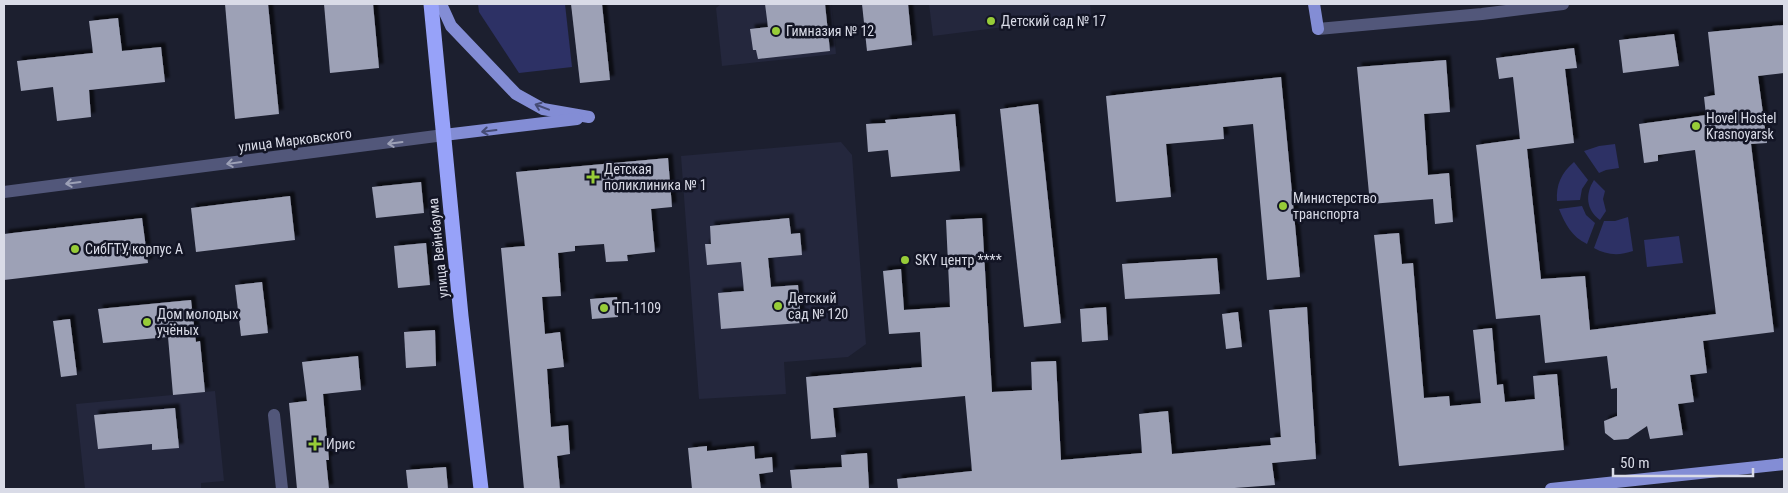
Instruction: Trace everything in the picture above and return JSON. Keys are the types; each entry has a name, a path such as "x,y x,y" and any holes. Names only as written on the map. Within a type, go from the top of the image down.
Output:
{"highway":[{"name":"улица Вейнбаума","path":"431,4 461,316 482,489"}],"main road":[{"name":"улица Марковского","path":"441,4 451,26 516,94 543,109 589,117 444,135"},
{"path":"1314,4 1318,29"},
{"path":"1551,489 1784,464"}],"street":[{"path":"1318,29 1482,14 1563,4"},
{"name":"улица Марковского","path":"4,192 444,135"},
{"path":"274,415 282,489"}],"shaded area":[{"path":"478,4 565,4 572,67 519,73 479,12"},
{"name":"Гимназия № 12","path":"721,4 831,4 836,54 722,66 716,8"},
{"name":"Детский сад № 17","path":"929,4 1090,4 1091,16 933,36"},
{"name":"Детский сад № 120","path":"841,142 852,155 866,344 848,357 784,362 786,394 699,399 681,156"},
{"path":"1615,144 1619,168 1599,173 1584,151 1599,146"},
{"path":"1574,162 1588,180 1582,189 1580,200 1557,201 1557,190 1560,180"},
{"path":"1594,180 1605,191 1603,199 1606,211 1600,220 1592,212 1588,202 1589,191"},
{"path":"1582,206 1586,215 1595,223 1587,244 1577,238 1570,230 1559,209"},
{"path":"1628,217 1633,251 1613,254 1594,248 1604,221 1615,221"},
{"path":"1679,236 1683,263 1647,267 1644,240"},
{"path":"215,391 224,481 201,483 201,489 85,489 76,404"}],"building":[{"path":"225,4 268,4 279,114 235,119"},
{"path":"324,4 373,4 379,68 330,73"},
{"path":"571,4 602,4 610,80 580,83"},
{"path":"765,4 825,4 830,51 758,59 756,50 753,50 750,29 768,27"},
{"path":"862,4 908,4 912,45 867,51"},
{"path":"118,18 122,51 161,47 165,82 89,90 91,117 57,121 53,87 21,91 17,61 93,53 89,21"},
{"path":"1784,25 1784,73 1758,76 1767,143 1751,144 1774,332 1703,341 1707,373 1690,375 1694,402 1678,404 1683,435 1650,439 1647,426 1628,439 1614,440 1605,433 1604,421 1617,416 1617,388 1611,389 1607,356 1545,363 1540,315 1496,319 1476,145 1520,139 1513,77 1499,79 1496,58 1574,48 1577,68 1565,69 1574,143 1527,149 1541,279 1585,276 1590,330 1716,314 1695,150 1658,155 1658,161 1644,163 1639,124 1706,115 1704,97 1715,95 1708,32"},
{"path":"1674,34 1679,66 1623,73 1619,40"},
{"path":"1446,60 1450,112 1424,114 1428,175 1449,173 1453,222 1435,224 1433,199 1370,204 1357,67"},
{"path":"1281,77 1300,277 1267,280 1253,124 1223,127 1224,139 1166,144 1171,197 1116,202 1106,96"},
{"path":"1038,104 1061,323 1024,327 1000,109"},
{"path":"955,114 960,171 891,177 888,150 868,152 866,124 886,123 885,120"},
{"path":"668,158 672,207 651,209 655,252 627,255 628,261 606,262 604,244 575,246 575,251 558,253 561,296 542,297 545,334 560,332 564,367 547,369 551,427 568,425 570,454 557,456 560,489 524,489 501,248 525,246 516,172"},
{"path":"421,182 424,213 376,218 372,187"},
{"path":"290,196 295,240 196,252 191,208"},
{"name":"СибГТУ, корпус А","path":"142,218 148,263 4,280 4,234"},
{"path":"789,218 791,234 800,233 802,255 768,258 771,287 798,285 801,323 721,329 718,293 744,291 741,262 707,265 705,244 711,244 710,226"},
{"path":"982,218 992,392 1032,390 1031,362 1056,361 1061,460 1142,453 1139,414 1168,411 1172,454 1271,445 1270,438 1281,437 1269,310 1307,307 1316,459 1272,463 1275,485 1221,489 898,489 897,479 972,471 965,396 833,408 836,437 811,439 806,377 922,367 920,332 889,334 883,271 901,269 904,310 950,307 946,220"},
{"path":"1399,233 1402,264 1413,263 1424,398 1449,396 1450,406 1481,403 1473,330 1492,328 1497,385 1503,384 1505,402 1535,399 1533,376 1557,374 1564,450 1399,466 1374,235"},
{"path":"426,243 430,285 398,288 394,246"},
{"path":"1217,258 1220,294 1125,299 1122,264"},
{"path":"262,282 268,333 241,336 235,285"},
{"name":"ТП-1109","path":"617,297 618,317 592,319 590,299"},
{"name":"Дом молодых учёных","path":"191,300 196,342 200,341 205,392 173,395 168,337 103,343 98,309"},
{"path":"1106,307 1108,340 1082,342 1080,309"},
{"path":"1238,312 1242,347 1226,349 1222,314"},
{"path":"70,319 77,375 61,377 53,321"},
{"path":"435,330 436,366 406,368 404,332"},
{"path":"358,356 361,390 323,394 329,460 326,460 329,489 297,489 289,403 307,401 302,362"},
{"path":"175,408 179,448 152,450 152,444 98,449 94,415"},
{"path":"707,446 707,451 754,446 755,459 772,457 773,472 759,474 761,489 692,489 688,448"},
{"path":"867,453 869,489 792,489 790,470 842,467 841,455"},
{"path":"446,467 448,489 408,489 406,470"}],"place":[{"name":"Детский сад № 17","path":"991,21"},
{"name":"Гимназия № 12","path":"776,31"},
{"name":"Hovel Hostel Krasnoyarsk","path":"1696,126"},
{"name":"Детская поликлиника № 1","path":"593,177"},
{"name":"Министерство транспорта","path":"1283,206"},
{"name":"СибГТУ, корпус А","path":"75,249"},
{"name":"SKY центр ****","path":"905,260"},
{"name":"Детский сад № 120","path":"778,306"},
{"name":"ТП-1109","path":"604,308"},
{"name":"Дом молодых учёных","path":"147,322"},
{"name":"Ирис","path":"315,444"}]}
